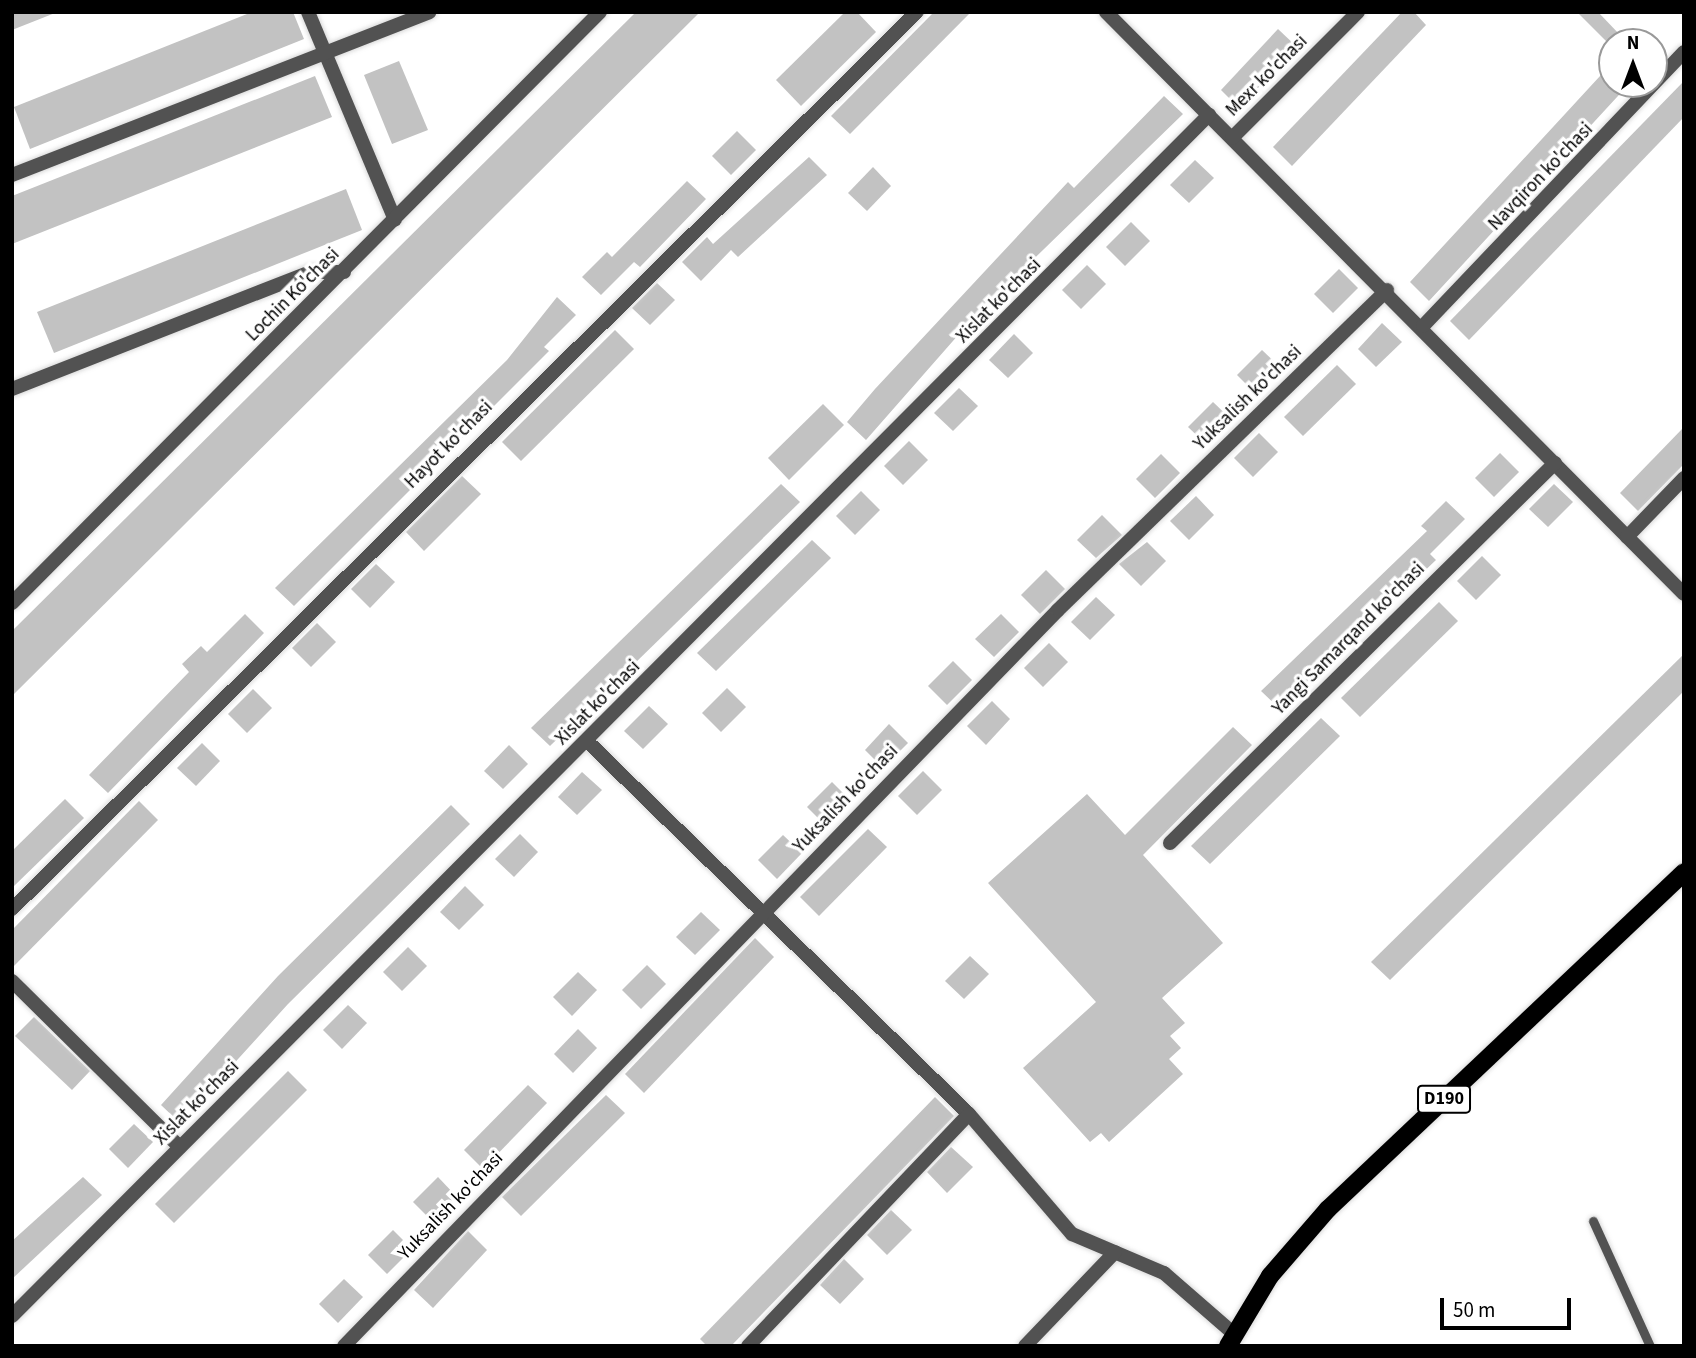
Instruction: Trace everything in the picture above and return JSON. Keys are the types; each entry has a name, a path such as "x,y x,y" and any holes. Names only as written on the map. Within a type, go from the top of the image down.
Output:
{"main road":[{"name":"D190","path":"1230,1339 1270,1276 1328,1209 1684,872"}],"street":[{"path":"308,12 395,220"},
{"path":"12,175 325,55 429,12"},
{"name":"Lochin Ko'chasi","path":"13,602 600,12"},
{"name":"Hayot ko'chasi","path":"12,909 917,12"},
{"path":"1106,12 1423,326 1684,594"},
{"name":"Mexr ko'chasi","path":"1233,138 1358,12"},
{"name":"Navqiron ko'chasi","path":"1423,326 1684,52"},
{"name":"Xislat ko'chasi","path":"12,1316 1209,115"},
{"path":"12,389 310,272 344,272"},
{"name":"Yuksalish ko'chasi","path":"344,1346 765,909 1058,610 1387,290"},
{"name":"Yangi Samarqand ko'chasi","path":"1170,843 1555,463"},
{"path":"1626,537 1684,478"},
{"path":"587,741 765,909 969,1114 1072,1234 1164,1273 1230,1339"},
{"path":"12,981 180,1147"},
{"path":"748,1346 969,1114"},
{"path":"1025,1346 1115,1252"}],"lane":[{"path":"1593,1221 1650,1346"}],"building":[{"path":"12,12 55,12 55,13 12,30"},
{"path":"252,12 293,12 304,39 30,149 14,107"},
{"path":"636,12 700,12 12,696 12,631"},
{"path":"845,12 857,12 876,32 801,106 776,80"},
{"path":"934,12 971,12 850,134 831,116"},
{"path":"1402,12 1414,12 1426,25 1292,166 1273,147"},
{"path":"1577,12 1598,12 1613,28 1598,28 1598,33"},
{"path":"1278,29 1297,47 1239,108 1221,90"},
{"path":"399,61 428,130 392,144 364,75"},
{"path":"315,76 332,117 12,244 12,196"},
{"path":"1598,78 1598,98 1616,98 1429,301 1410,282"},
{"path":"1684,81 1684,117 1469,340 1450,321"},
{"path":"1164,96 1183,114 974,317 866,440 847,422 875,389 1068,182 1074,188"},
{"path":"737,131 756,150 731,175 712,156"},
{"path":"809,157 827,175 738,257 731,250 701,281 682,262 707,237 713,244"},
{"path":"1195,160 1214,178 1189,203 1170,185"},
{"path":"873,167 891,186 867,211 848,193"},
{"path":"687,181 706,199 640,267 634,262 601,295 582,277 607,252 612,257"},
{"path":"346,189 362,230 54,353 37,312"},
{"path":"1131,222 1150,241 1125,266 1106,247"},
{"path":"1087,265 1106,284 1081,309 1062,290"},
{"path":"1339,269 1358,288 1333,313 1314,294"},
{"path":"657,283 675,300 650,325 632,308"},
{"path":"557,297 576,315 544,347 549,351 294,606 275,588 507,360"},
{"path":"1382,323 1402,342 1376,367 1358,349"},
{"path":"615,330 634,349 521,461 502,442"},
{"path":"1014,334 1033,353 1008,378 989,360"},
{"path":"1262,350 1281,368 1256,394 1237,375"},
{"path":"1337,365 1356,384 1303,436 1284,417"},
{"path":"959,388 978,406 953,431 934,413"},
{"path":"1213,402 1232,420 1207,445 1188,427"},
{"path":"823,404 844,425 789,480 768,458"},
{"path":"1684,427 1684,464 1638,511 1620,493"},
{"path":"1259,433 1278,452 1253,477 1234,458"},
{"path":"909,441 928,460 903,485 884,466"},
{"path":"1500,453 1519,472 1494,497 1475,478"},
{"path":"1161,454 1180,473 1155,498 1136,479"},
{"path":"462,476 481,494 424,551 406,532"},
{"path":"781,484 800,502 550,746 531,728"},
{"path":"1554,484 1573,502 1548,527 1529,509"},
{"path":"861,491 880,510 855,535 836,516"},
{"path":"1196,496 1214,515 1189,540 1170,521"},
{"path":"1446,501 1465,519 1430,554 1436,560 1280,709 1261,691 1427,531 1421,526"},
{"path":"1102,515 1122,535 1096,558 1077,540"},
{"path":"812,540 831,558 716,671 697,653"},
{"path":"1147,542 1166,561 1141,586 1119,564"},
{"path":"1482,556 1501,575 1476,600 1457,581"},
{"path":"376,564 395,582 370,608 351,589"},
{"path":"1046,570 1065,589 1040,614 1021,595"},
{"path":"1096,597 1115,615 1090,640 1071,622"},
{"path":"1439,602 1458,621 1360,717 1341,698"},
{"path":"245,614 264,633 108,793 89,775 189,672 182,664 201,646 207,652"},
{"path":"1001,614 1019,632 994,657 975,639"},
{"path":"317,623 336,642 311,667 292,648"},
{"path":"1049,643 1068,662 1043,687 1024,668"},
{"path":"1684,654 1684,691 1390,980 1371,962"},
{"path":"953,661 972,680 947,705 928,686"},
{"path":"727,688 746,707 721,732 702,713"},
{"path":"253,689 272,708 247,733 228,714"},
{"path":"992,701 1010,719 986,745 967,726"},
{"path":"649,706 668,724 643,749 624,731"},
{"path":"1321,718 1340,736 1210,864 1191,846"},
{"path":"889,724 908,743 883,768 865,750"},
{"path":"1233,727 1252,745 1143,855 1223,943 1162,998 1185,1023 1170,1036 1181,1048 1169,1059 1183,1074 1109,1142 1101,1133 1090,1142 1023,1068 1096,1002 988,883 1087,794 1125,835"},
{"path":"202,743 220,761 196,786 177,768"},
{"path":"509,745 528,764 503,789 484,771"},
{"path":"923,771 942,790 917,815 898,796"},
{"path":"582,772 602,790 577,815 558,797"},
{"path":"832,782 851,801 826,826 807,807"},
{"path":"65,799 84,818 12,888 12,851"},
{"path":"139,801 158,820 12,968 12,930"},
{"path":"451,805 470,824 288,1004 180,1123 161,1105 278,976"},
{"path":"868,829 887,847 819,916 800,897"},
{"path":"520,834 538,852 514,877 495,859"},
{"path":"783,835 802,853 777,879 758,860"},
{"path":"465,886 484,905 459,930 440,912"},
{"path":"701,912 720,930 695,955 676,937"},
{"path":"755,938 774,957 644,1093 625,1074"},
{"path":"408,947 427,966 402,991 383,972"},
{"path":"970,956 989,974 964,999 945,981"},
{"path":"647,965 666,984 641,1009 622,990"},
{"path":"578,972 597,990 572,1016 553,997"},
{"path":"348,1005 367,1023 342,1049 323,1030"},
{"path":"34,1017 90,1071 72,1090 15,1036"},
{"path":"578,1029 597,1048 573,1073 554,1054"},
{"path":"288,1071 307,1090 174,1223 155,1204"},
{"path":"528,1085 547,1103 483,1169 464,1150"},
{"path":"606,1095 625,1113 521,1216 502,1197"},
{"path":"935,1097 954,1116 731,1346 707,1346 700,1339"},
{"path":"134,1124 153,1142 128,1168 109,1149"},
{"path":"951,1147 973,1167 947,1193 927,1172"},
{"path":"83,1177 102,1195 12,1279 12,1241"},
{"path":"438,1177 456,1196 432,1221 413,1202"},
{"path":"891,1210 912,1230 887,1255 867,1235"},
{"path":"393,1230 412,1249 387,1274 368,1255"},
{"path":"468,1231 487,1250 433,1308 414,1290"},
{"path":"844,1259 864,1279 840,1304 820,1285"},
{"path":"344,1279 363,1297 338,1323 319,1304"}]}
